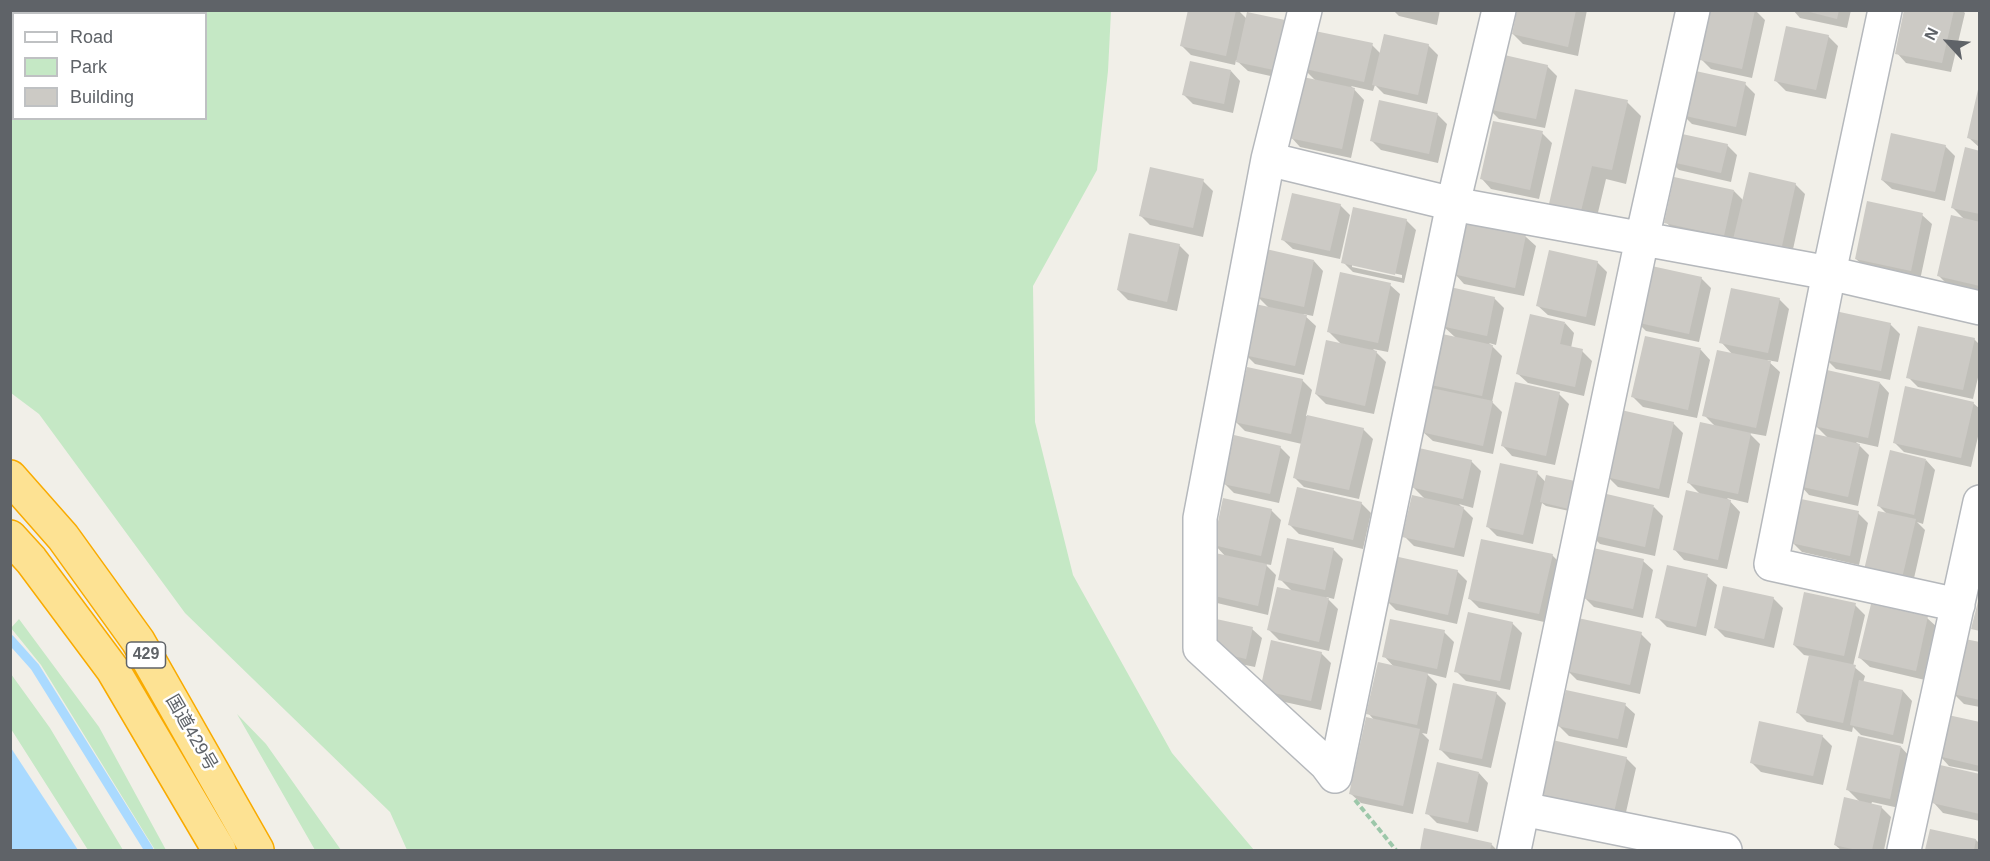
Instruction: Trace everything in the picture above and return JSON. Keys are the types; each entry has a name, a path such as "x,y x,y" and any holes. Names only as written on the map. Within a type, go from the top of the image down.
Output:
{"highway":[{"name":"国道429号","path":"10,477 63,537 138,641 257,850"},
{"name":"国道429号","path":"17,552 112,670 219,850"}],"street":[{"path":"1305,10 1268,159 1200,518 1200,648 1326,764 1335,776"},
{"path":"1335,776 1453,204 1498,10"},
{"path":"1514,850 1642,239 1693,10"},
{"path":"1885,10 1829,273 1771,564 1958,605"},
{"path":"1268,159 1453,204 1829,273 1980,308"},
{"path":"1904,850 1980,502"},
{"path":"1523,809 1713,849"}],"path":[{"path":"1335,776 1396,850"}],"green space":[{"path":"10,11 1111,11 1108,71 1097,170 1033,286 1035,422 1073,575 1172,753 1254,850 407,850 390,812 185,613 39,414 11,393"},
{"path":"19,619 99,727 166,850 155,850 41,665 11,628"},
{"path":"11,674 50,728 123,850 88,850 11,729"},
{"path":"237,714 266,744 341,850 315,850"}],"water":[{"path":"11,748 78,850 11,850"}],"building":[{"path":"1188,10 1236,10 1226,56 1180,46"},
{"path":"1517,10 1576,10 1568,47 1512,34"},
{"path":"1710,10 1755,10 1742,69 1700,60"},
{"path":"1802,10 1839,10 1837,19"},
{"path":"1904,10 1954,10 1942,63 1895,54"},
{"path":"1247,12 1285,20 1274,70 1236,62"},
{"path":"1786,26 1829,35 1816,90 1774,81"},
{"path":"1310,30 1373,43 1364,82 1301,68"},
{"path":"1384,34 1429,44 1418,95 1372,85"},
{"path":"1500,54 1548,65 1536,119 1487,109"},
{"path":"1190,61 1231,70 1224,104 1182,95"},
{"path":"1691,70 1746,82 1736,127 1681,115"},
{"path":"1303,77 1355,88 1342,149 1289,138"},
{"path":"1980,86 1980,141 1967,138"},
{"path":"1575,89 1628,100 1612,170 1592,166 1581,211 1549,204"},
{"path":"1379,100 1438,113 1429,154 1370,141"},
{"path":"1493,121 1543,131 1530,190 1480,179"},
{"path":"1673,132 1728,144 1721,173 1667,161"},
{"path":"1891,133 1946,145 1935,192 1881,180"},
{"path":"1965,147 1980,151 1980,214 1951,208"},
{"path":"1150,167 1204,179 1193,228 1139,216"},
{"path":"1749,172 1796,183 1780,255 1732,244"},
{"path":"1674,177 1734,190 1724,236 1664,223"},
{"path":"1292,193 1341,204 1330,251 1281,240"},
{"path":"1867,201 1923,213 1911,271 1855,259"},
{"path":"1353,207 1407,219 1395,275 1341,263"},
{"path":"1951,215 1980,222 1980,286 1937,276"},
{"path":"1465,222 1526,235 1515,288 1453,274"},
{"path":"1129,233 1180,244 1167,302 1117,290"},
{"path":"1266,249 1314,260 1304,307 1255,296"},
{"path":"1549,250 1598,261 1586,317 1536,306"},
{"path":"1647,265 1702,277 1689,334 1635,322"},
{"path":"1340,272 1391,283 1378,343 1327,332"},
{"path":"1450,287 1495,297 1487,336 1441,326"},
{"path":"1731,288 1780,298 1768,353 1719,343"},
{"path":"1255,304 1307,315 1295,366 1244,355"},
{"path":"1835,311 1891,323 1881,371 1825,360"},
{"path":"1530,314 1565,322 1560,344 1583,349 1575,387 1516,374"},
{"path":"1918,326 1975,338 1963,390 1906,378"},
{"path":"1433,332 1493,345 1482,396 1422,383"},
{"path":"1645,336 1701,348 1688,410 1631,397"},
{"path":"1326,340 1377,351 1365,406 1315,394"},
{"path":"1717,350 1771,361 1756,428 1702,416"},
{"path":"1247,367 1303,379 1291,434 1234,422"},
{"path":"1827,370 1880,382 1868,438 1814,426"},
{"path":"1515,382 1560,392 1546,456 1501,446"},
{"path":"1905,386 1974,402 1961,458 1893,443"},
{"path":"1431,388 1493,401 1483,446 1421,432"},
{"path":"1621,410 1674,422 1659,489 1606,477"},
{"path":"1307,415 1364,428 1349,490 1293,478"},
{"path":"1700,422 1751,433 1738,494 1687,483"},
{"path":"1810,433 1860,444 1848,497 1798,486"},
{"path":"1234,435 1281,446 1270,494 1223,484"},
{"path":"1419,448 1472,460 1463,499 1410,487"},
{"path":"1890,450 1926,459 1914,515 1877,506"},
{"path":"1500,463 1538,471 1523,535 1486,527"},
{"path":"1546,475 1575,481 1569,509 1540,502"},
{"path":"1297,487 1362,502 1353,540 1288,525"},
{"path":"1686,490 1731,500 1718,560 1673,550"},
{"path":"1598,492 1654,505 1645,547 1588,534"},
{"path":"1412,495 1464,507 1454,548 1402,537"},
{"path":"1223,498 1272,509 1261,556 1213,545"},
{"path":"1801,499 1859,511 1850,556 1791,543"},
{"path":"1878,511 1916,519 1902,578 1864,570"},
{"path":"1287,538 1334,548 1325,590 1278,580"},
{"path":"1481,539 1553,554 1539,614 1468,599"},
{"path":"1593,548 1644,559 1633,609 1582,598"},
{"path":"1215,553 1267,564 1258,606 1206,594"},
{"path":"1394,556 1458,570 1448,615 1384,601"},
{"path":"1667,565 1708,574 1696,627 1655,618"},
{"path":"1723,586 1774,597 1764,639 1714,628"},
{"path":"1277,587 1329,598 1319,642 1267,630"},
{"path":"1804,592 1856,603 1844,656 1793,645"},
{"path":"1980,594 1980,631 1971,629"},
{"path":"1871,604 1928,616 1916,671 1858,658"},
{"path":"1468,612 1513,622 1500,681 1454,672"},
{"path":"1207,617 1253,627 1246,659 1200,648"},
{"path":"1578,618 1642,632 1630,685 1566,671"},
{"path":"1390,619 1445,630 1437,669 1382,657"},
{"path":"1965,639 1980,642 1980,700 1953,694"},
{"path":"1271,640 1322,652 1311,701 1260,690"},
{"path":"1809,655 1856,665 1843,723 1796,713"},
{"path":"1378,662 1428,673 1417,725 1366,714"},
{"path":"1859,680 1903,690 1893,735 1850,725"},
{"path":"1453,683 1497,692 1482,759 1439,750"},
{"path":"1566,690 1626,703 1618,739 1557,726"},
{"path":"1948,715 1980,722 1980,766 1938,756"},
{"path":"1366,717 1420,729 1403,806 1349,794"},
{"path":"1759,721 1823,735 1813,776 1750,763"},
{"path":"1858,736 1901,746 1890,799 1846,790"},
{"path":"1548,739 1627,757 1614,812 1535,795"},
{"path":"1437,762 1479,772 1468,823 1425,814"},
{"path":"1940,765 1980,774 1980,814 1932,803"},
{"path":"1844,797 1882,806 1872,850 1857,850 1834,845"},
{"path":"1424,828 1492,843 1490,850 1420,850"},
{"path":"1930,829 1976,839 1974,850 1925,850"}],"waterway":[{"path":"10,639 35,667 149,850"}]}
